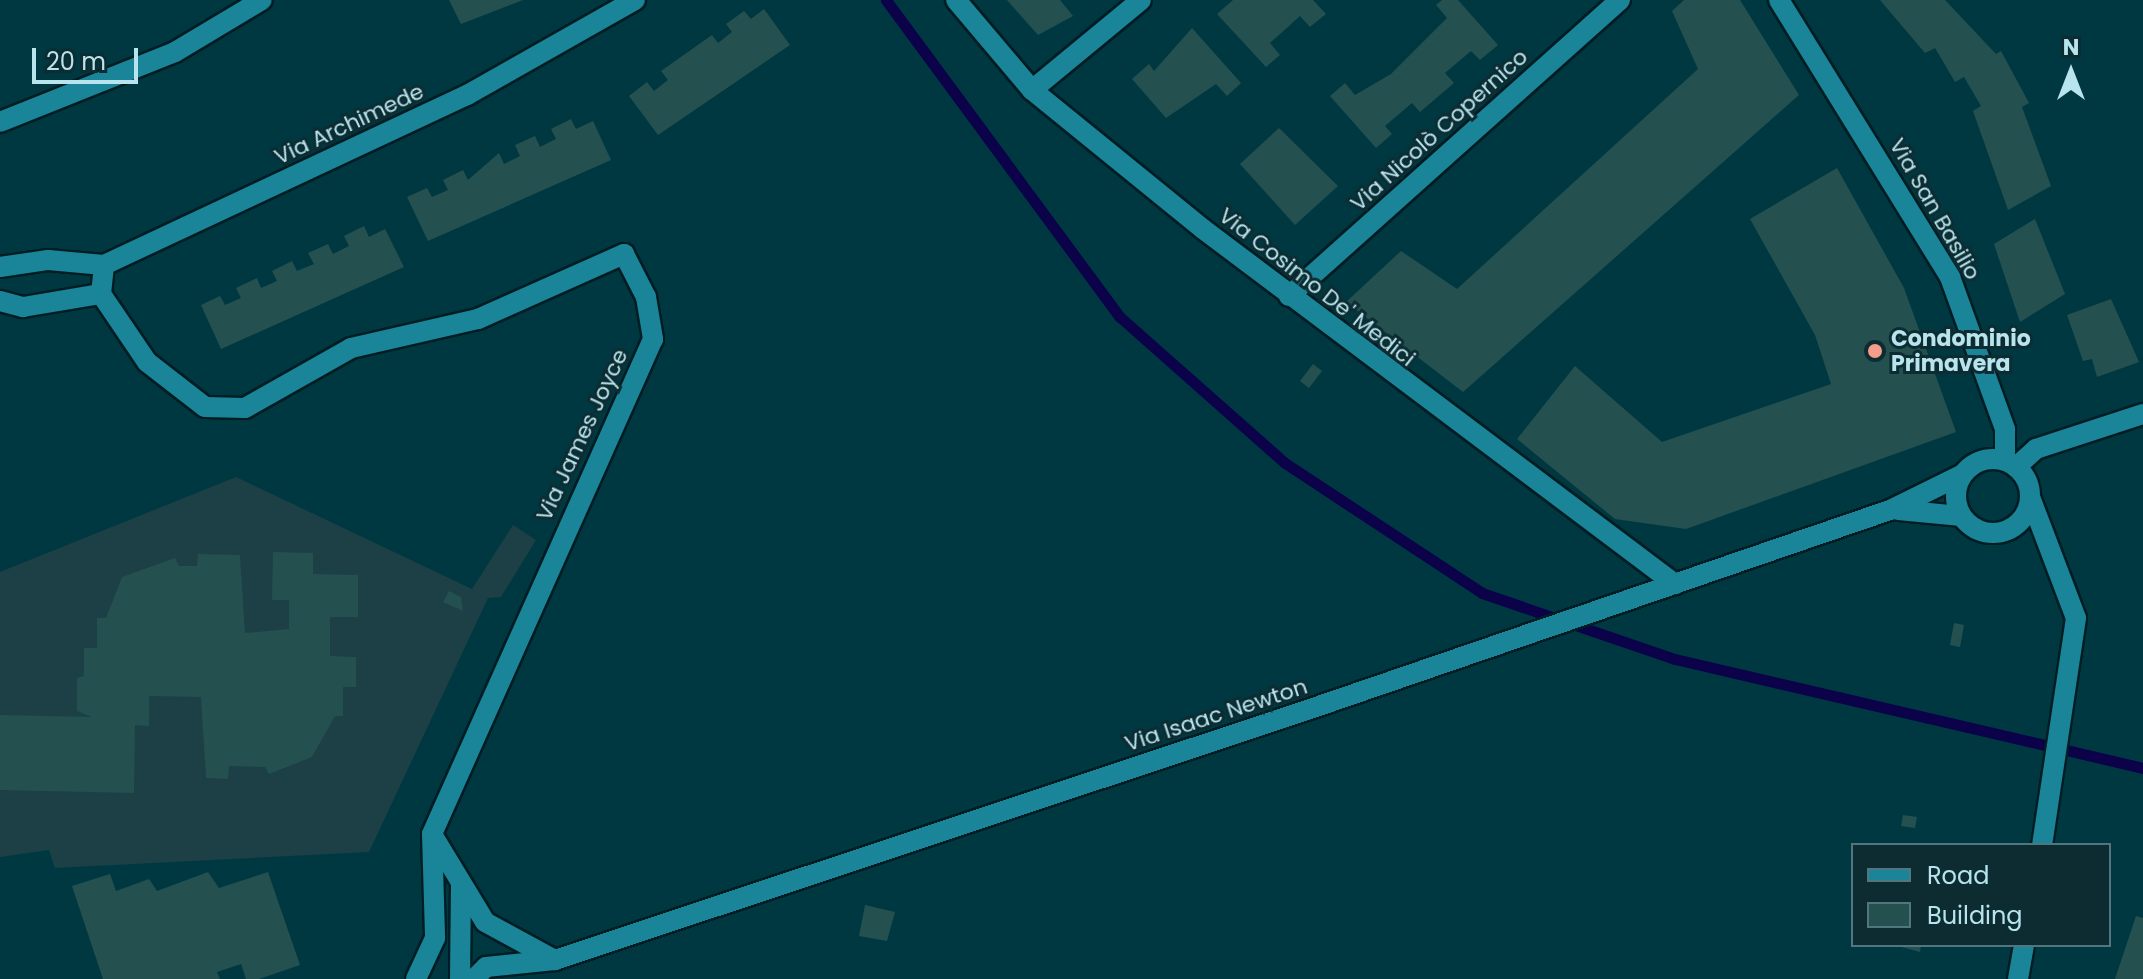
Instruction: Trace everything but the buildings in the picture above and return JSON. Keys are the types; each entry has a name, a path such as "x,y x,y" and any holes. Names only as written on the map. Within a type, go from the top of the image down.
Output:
{"street":[{"path":"0,122 175,52 262,0"},
{"name":"Via Archimede","path":"104,265 467,95 635,0"},
{"name":"Via Cosimo De' Medici","path":"956,0 1032,90 1289,296 1675,584"},
{"path":"1032,90 1141,0"},
{"name":"Via Nicolò Copernico","path":"1289,296 1620,0"},
{"name":"Via San Basilio","path":"1779,0 1950,277 2005,429 2011,463"},
{"name":"Via James Joyce","path":"101,294 147,362 205,407 245,408 351,348 478,319 624,254 646,297 653,339 432,834 435,938 416,979"},
{"path":"0,267 48,260 104,265 101,294 23,307 0,301"},
{"path":"2051,540 2011,528 1993,533 1960,516 1955,497 1961,475 1983,459 2011,463 2036,449 2143,414"},
{"path":"2011,463 2051,540 2076,618 2071,688 2042,843"},
{"name":"Via Isaac Newton","path":"474,979 486,967 555,960 1675,584 1890,510 1961,475"},
{"path":"2011,528 2030,497"},
{"name":"Via Isaac Newton","path":"1890,510 1960,516"},
{"path":"432,834 485,922 555,960"},
{"path":"460,979 461,882"},
{"path":"2018,979 2024,947"},
{"name":"Via Isaac Newton","path":"527,979 555,960"}],"shaded area":[{"path":"236,477 472,589 513,525 536,540 501,597 488,598 369,852 55,868 49,850 0,857 0,572"}],"waterway":[{"path":"886,0 1120,317 1285,463 1482,593 1675,659 2143,768"}],"place":[{"name":"Condominio Primavera","path":"1875,351"}]}
